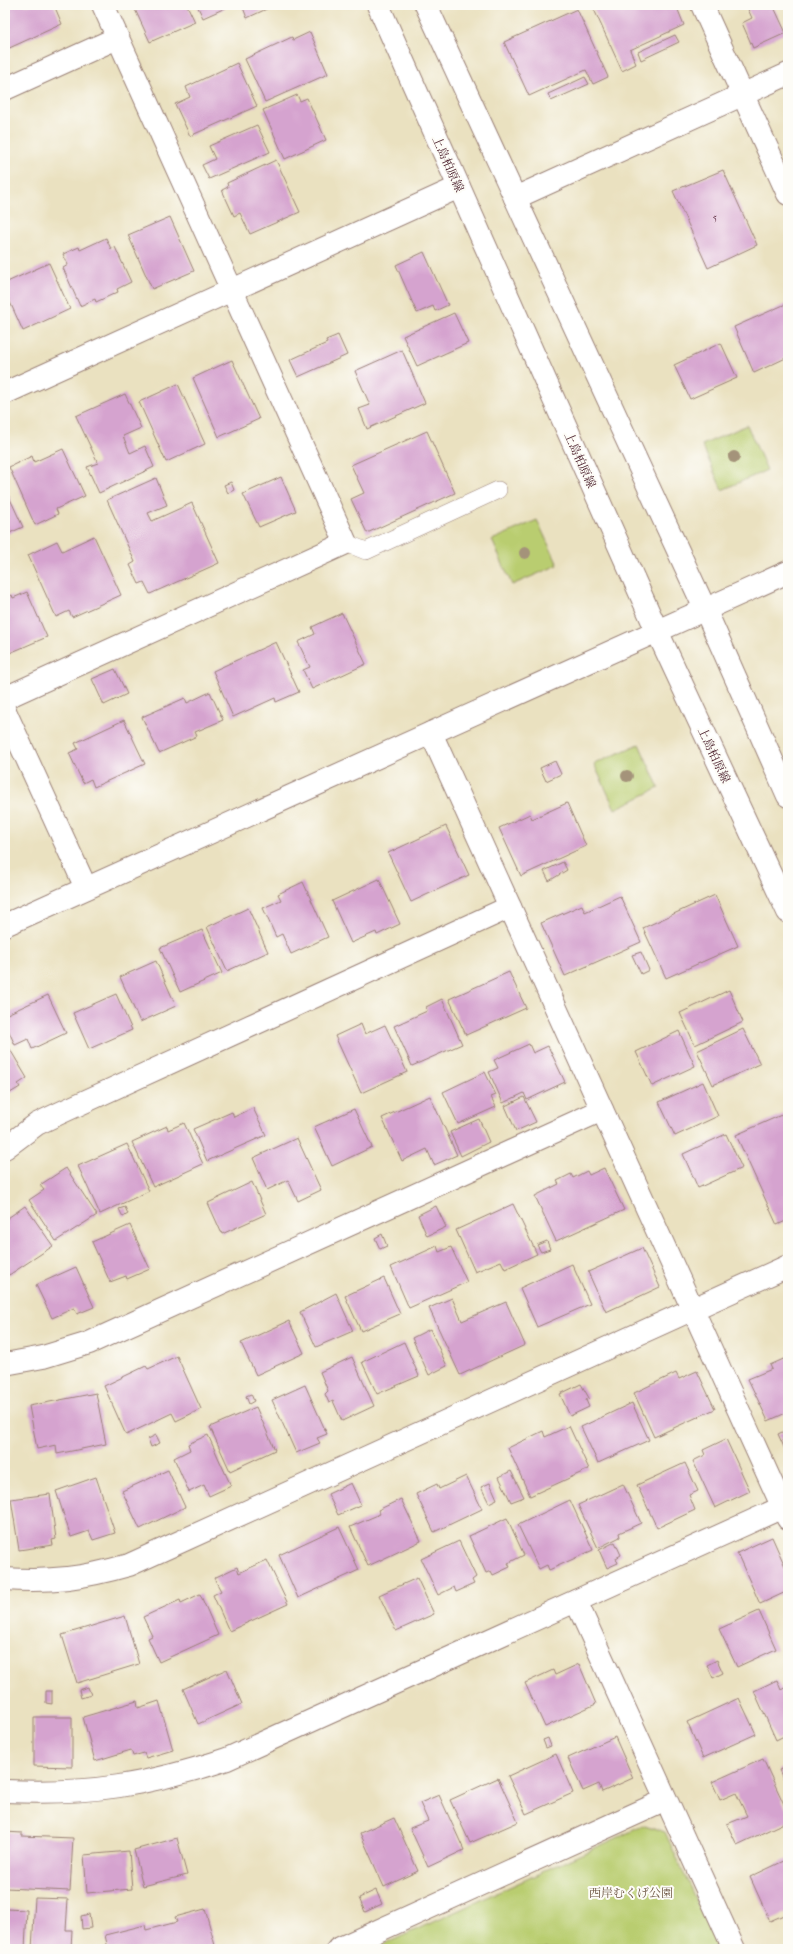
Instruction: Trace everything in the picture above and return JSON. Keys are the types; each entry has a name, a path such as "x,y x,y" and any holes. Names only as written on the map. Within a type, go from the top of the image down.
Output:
{"street":[{"path":"5,698 346,543 102,5"},
{"name":"上島柏原線","path":"378,5 656,631 788,912"},
{"path":"426,5 705,609 788,796"},
{"path":"702,5 788,194"},
{"path":"5,88 117,38"},
{"path":"515,198 788,74"},
{"path":"5,393 459,187"},
{"path":"5,925 788,572"},
{"path":"5,711 86,888"},
{"path":"5,1791 40,1793 88,1791 135,1785 182,1774 227,1759 576,1601 785,1513 430,733"},
{"path":"5,1148 37,1124 60,1113 510,907"},
{"path":"5,1364 43,1357 88,1344 602,1110"},
{"path":"5,1579 41,1581 71,1579 129,1565 788,1266"},
{"path":"576,1601 734,1949"},
{"path":"338,1949 666,1800"}],"lane":[{"path":"346,543 366,551 498,490"}],"green space":[{"path":"747,425 767,470 722,490 702,445"},
{"path":"537,520 558,565 512,585 492,540"},
{"path":"639,744 659,788 615,809 594,764"},
{"name":"西岸むくげ公園","path":"645,1825 665,1832 718,1949 374,1949"}],"building":[{"path":"5,5 54,5 62,24 5,50"},
{"path":"133,5 187,5 195,22 150,42"},
{"path":"197,5 232,5 203,18"},
{"path":"242,5 272,5 273,6 247,18"},
{"path":"592,5 676,5 684,25 630,50 636,64 622,71"},
{"path":"746,5 773,5 786,33 753,48 742,23 752,18"},
{"path":"577,9 608,77 593,84 586,70 529,96 504,42"},
{"path":"310,32 328,74 265,102 245,59 292,37 293,40"},
{"path":"675,35 679,42 641,60 638,52"},
{"path":"237,63 257,106 190,136 175,104 190,97 186,87"},
{"path":"585,77 589,84 551,101 548,94"},
{"path":"297,95 300,101 307,98 326,140 285,159 263,110"},
{"path":"257,125 270,152 209,179 202,165 215,159 209,146"},
{"path":"276,160 300,212 250,234 240,213 234,216 222,190 228,187 227,183"},
{"path":"723,170 757,245 708,268 673,191"},
{"path":"170,217 194,271 152,289 128,235"},
{"path":"106,238 111,249 115,247 131,282 117,289 118,292 96,302 95,299 80,306 63,268 68,265 63,254 79,247 80,250"},
{"path":"424,252 448,305 435,311 433,306 417,313 396,265"},
{"path":"49,263 70,309 23,331 5,291 5,283"},
{"path":"788,303 788,357 754,373 734,327"},
{"path":"454,313 468,343 417,366 403,336"},
{"path":"338,335 347,355 298,377 290,360 327,343 326,340"},
{"path":"721,343 737,378 690,399 674,365"},
{"path":"402,350 425,403 367,429 359,409 370,405 355,371"},
{"path":"232,360 259,419 219,437 193,378"},
{"path":"178,384 205,444 166,462 139,402"},
{"path":"125,394 141,428 123,436 130,453 145,446 154,467 99,493 87,467 98,463 76,416"},
{"path":"427,431 455,493 367,533 351,499 364,493 351,465"},
{"path":"63,449 85,496 56,509 58,514 35,525 9,467 32,456 34,462"},
{"path":"281,477 296,511 259,527 243,494"},
{"path":"156,478 167,505 148,513 152,521 192,503 219,563 150,594 144,582 139,584 130,565 135,562 107,500"},
{"path":"231,482 234,490 228,493 224,485"},
{"path":"5,488 23,527 5,535"},
{"path":"94,536 121,595 72,617 69,611 56,617 28,555 57,541 62,551"},
{"path":"27,592 47,637 5,655 5,598 12,595 13,598"},
{"path":"342,613 366,664 312,689 303,670 310,667 298,642 315,634 312,627"},
{"path":"276,642 299,692 276,702 275,698 233,717 213,671"},
{"path":"115,669 127,694 104,705 92,679"},
{"path":"210,692 223,720 195,732 197,736 159,753 142,717 185,698 187,703"},
{"path":"124,720 145,764 94,787 91,779 83,783 69,753 78,749 75,743"},
{"path":"555,761 561,774 546,781 540,768"},
{"path":"567,803 586,846 521,876 499,828 530,814 532,819"},
{"path":"446,826 469,875 411,902 388,853"},
{"path":"563,862 567,870 549,881 544,871"},
{"path":"379,879 400,924 377,935 376,932 351,943 332,901"},
{"path":"303,882 328,937 291,954 282,934 276,937 263,908 281,900 278,894"},
{"path":"715,895 738,946 666,978 643,928"},
{"path":"620,896 641,942 565,976 541,923 582,905 585,912"},
{"path":"248,908 268,952 227,971 207,927"},
{"path":"202,930 222,973 180,992 160,948"},
{"path":"641,952 649,970 641,974 632,955"},
{"path":"156,961 176,1006 140,1022 120,977"},
{"path":"509,972 526,1008 466,1035 449,999"},
{"path":"729,990 743,1022 695,1045 680,1013"},
{"path":"116,994 132,1030 89,1049 73,1013"},
{"path":"48,995 66,1033 32,1049 28,1039 15,1045 5,1023 5,1015"},
{"path":"442,999 462,1044 412,1066 394,1026 427,1011 426,1007"},
{"path":"361,1024 365,1034 385,1025 407,1072 361,1093 335,1036"},
{"path":"743,1029 760,1064 713,1085 697,1051"},
{"path":"679,1031 695,1066 652,1086 636,1052"},
{"path":"5,1041 27,1078 18,1084 20,1087 5,1096"},
{"path":"529,1044 533,1053 548,1046 565,1082 527,1100 524,1093 503,1103 489,1072 498,1068 494,1060"},
{"path":"485,1072 496,1095 491,1097 496,1107 458,1124 443,1092"},
{"path":"703,1082 718,1116 675,1136 659,1102"},
{"path":"430,1096 457,1155 434,1165 427,1149 402,1161 382,1118"},
{"path":"524,1097 536,1122 516,1131 505,1106"},
{"path":"253,1108 266,1135 207,1161 193,1129 232,1112 234,1117"},
{"path":"354,1109 372,1147 332,1166 314,1127"},
{"path":"788,1112 788,1220 777,1225 736,1135"},
{"path":"479,1119 489,1142 461,1156 450,1132"},
{"path":"184,1123 203,1164 153,1187 132,1142 167,1126 168,1130"},
{"path":"726,1134 742,1168 698,1188 683,1154"},
{"path":"297,1138 321,1190 298,1201 288,1180 267,1190 253,1158"},
{"path":"127,1144 149,1191 100,1214 78,1166"},
{"path":"66,1168 97,1215 56,1241 29,1200 44,1190 40,1185"},
{"path":"604,1168 624,1210 556,1241 535,1196 559,1184 557,1181 571,1174 573,1178 587,1171 589,1175"},
{"path":"252,1182 266,1214 222,1234 208,1203"},
{"path":"513,1204 537,1254 505,1269 501,1261 475,1272 456,1230"},
{"path":"25,1206 53,1246 9,1275 5,1269 5,1220"},
{"path":"436,1206 446,1227 427,1236 418,1215"},
{"path":"125,1207 128,1214 123,1217 119,1209"},
{"path":"130,1225 150,1269 127,1279 126,1276 110,1282 92,1242"},
{"path":"382,1234 387,1246 380,1249 375,1238"},
{"path":"547,1241 550,1249 541,1252 537,1245"},
{"path":"437,1246 439,1252 451,1247 467,1282 409,1308 391,1267"},
{"path":"642,1248 660,1287 606,1312 588,1272"},
{"path":"572,1264 590,1304 537,1327 520,1288"},
{"path":"76,1267 94,1307 77,1314 74,1308 52,1318 36,1285"},
{"path":"384,1278 400,1314 361,1331 345,1296"},
{"path":"336,1293 353,1331 316,1347 300,1312"},
{"path":"452,1298 462,1321 506,1302 525,1345 460,1375 429,1308"},
{"path":"289,1321 304,1353 256,1375 241,1343"},
{"path":"430,1329 447,1366 429,1375 412,1338"},
{"path":"404,1342 419,1376 377,1394 362,1362"},
{"path":"177,1356 201,1409 176,1421 172,1413 126,1435 104,1386 146,1366 148,1369"},
{"path":"352,1357 374,1406 342,1421 333,1401 329,1403 325,1394 328,1391 320,1372"},
{"path":"788,1357 788,1412 768,1421 748,1379 772,1369 770,1365"},
{"path":"697,1371 715,1409 654,1437 634,1393 676,1373 679,1379"},
{"path":"581,1384 589,1398 586,1400 589,1407 570,1416 560,1394"},
{"path":"305,1385 327,1434 317,1438 320,1443 296,1453 272,1400"},
{"path":"96,1393 106,1444 57,1454 56,1445 37,1449 29,1406"},
{"path":"251,1394 254,1401 249,1404 246,1396"},
{"path":"632,1403 649,1440 598,1463 581,1427"},
{"path":"256,1407 275,1450 230,1471 210,1427"},
{"path":"569,1426 589,1469 530,1496 508,1448 543,1431 545,1437"},
{"path":"788,1429 788,1456 778,1434"},
{"path":"156,1435 160,1443 151,1447 148,1439"},
{"path":"208,1435 231,1486 209,1496 204,1485 189,1492 174,1458 190,1450 188,1444"},
{"path":"726,1439 750,1491 715,1508 693,1461 705,1455 703,1450"},
{"path":"685,1463 698,1491 689,1495 695,1510 657,1528 637,1485"},
{"path":"168,1470 185,1507 140,1529 122,1491"},
{"path":"511,1471 524,1497 511,1502 499,1477"},
{"path":"466,1476 482,1509 434,1532 416,1494 437,1484 439,1489"},
{"path":"96,1477 115,1533 93,1540 89,1531 71,1537 56,1491"},
{"path":"351,1483 361,1505 338,1515 328,1494"},
{"path":"490,1483 497,1499 489,1503 481,1487"},
{"path":"623,1484 641,1523 619,1533 620,1537 598,1548 578,1505"},
{"path":"50,1494 56,1539 52,1540 53,1545 19,1550 11,1499"},
{"path":"401,1499 421,1541 368,1566 350,1527 380,1514 378,1510"},
{"path":"570,1500 593,1550 549,1570 547,1565 539,1569 518,1525"},
{"path":"507,1518 524,1555 508,1563 510,1567 493,1575 491,1571 486,1573 469,1536"},
{"path":"339,1527 359,1570 298,1598 279,1555"},
{"path":"772,1537 788,1573 788,1591 760,1604 737,1553"},
{"path":"459,1541 476,1577 472,1580 474,1584 456,1592 454,1587 438,1595 421,1559"},
{"path":"615,1542 621,1555 616,1558 618,1563 607,1568 599,1550"},
{"path":"267,1560 288,1604 229,1631 213,1595 221,1591 214,1578 237,1567 239,1573"},
{"path":"417,1578 434,1614 396,1631 379,1595"},
{"path":"200,1594 218,1635 159,1662 148,1638 152,1636 143,1617 180,1600 181,1603"},
{"path":"759,1611 776,1649 737,1667 719,1629"},
{"path":"125,1616 139,1664 77,1683 62,1635"},
{"path":"717,1660 723,1673 713,1678 707,1665"},
{"path":"579,1664 596,1704 545,1727 525,1683 553,1670 555,1675"},
{"path":"227,1669 242,1704 198,1724 183,1689"},
{"path":"777,1680 781,1690 788,1686 788,1734 776,1740 754,1691"},
{"path":"88,1687 91,1695 81,1698 79,1690"},
{"path":"46,1691 52,1691 52,1704 46,1703"},
{"path":"739,1698 756,1734 703,1758 687,1722"},
{"path":"137,1701 138,1708 159,1701 173,1750 146,1758 144,1753 133,1756 131,1750 95,1761 83,1717"},
{"path":"34,1717 72,1717 72,1767 34,1766"},
{"path":"615,1737 633,1778 602,1792 599,1784 583,1791 568,1758"},
{"path":"548,1738 551,1746 546,1748 543,1740"},
{"path":"556,1754 573,1793 526,1814 508,1776"},
{"path":"763,1759 788,1813 788,1821 737,1845 727,1824 747,1816 736,1793 720,1800 712,1782"},
{"path":"788,1766 788,1789 779,1770"},
{"path":"498,1778 518,1822 470,1843 450,1800"},
{"path":"439,1795 464,1850 428,1867 410,1828 428,1821 420,1803"},
{"path":"394,1818 418,1871 384,1887 360,1833"},
{"path":"5,1832 22,1833 22,1836 73,1838 70,1891 5,1888"},
{"path":"177,1838 187,1875 143,1886 134,1850"},
{"path":"129,1851 132,1889 87,1893 84,1855"},
{"path":"788,1859 788,1913 770,1921 750,1877"},
{"path":"376,1890 382,1904 365,1912 359,1898"},
{"path":"35,1898 68,1899 66,1930 72,1930 71,1949 32,1949"},
{"path":"5,1909 27,1910 25,1949 5,1949"},
{"path":"205,1909 216,1949 108,1949 105,1935 145,1925 146,1930 177,1922 175,1917"},
{"path":"89,1914 91,1928 82,1929 81,1916"}]}
